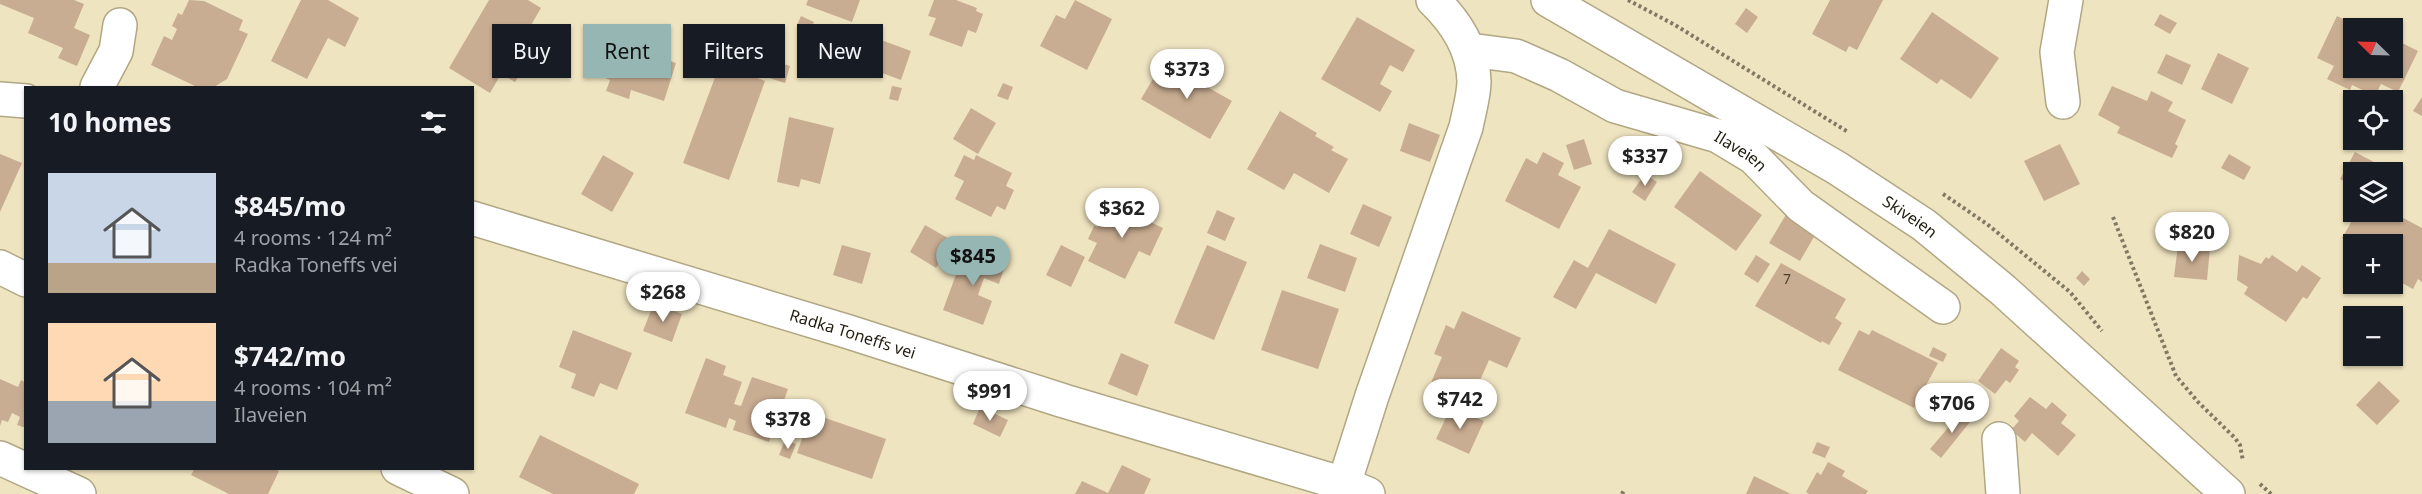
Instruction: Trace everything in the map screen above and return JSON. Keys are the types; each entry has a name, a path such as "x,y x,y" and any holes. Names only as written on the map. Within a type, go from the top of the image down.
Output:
{"street":[{"path":"1356,489 1372,396 1466,127 1474,82 1470,50 1450,15 1433,0"},
{"name":"Skiveien","path":"1548,0 1837,168 1924,225 2236,482"},
{"path":"2063,102 2057,52 2066,0"},
{"path":"98,86 116,51 120,25"},
{"name":"Ilaveien","path":"1470,50 1516,56 1559,75 1615,106 1718,136 1753,157 1801,206 1942,307"},
{"path":"0,99 24,101"},
{"name":"Radka Toneffs vei","path":"474,219 1356,489"},
{"path":"0,267 24,279"},
{"path":"1999,440 2003,494"},
{"path":"0,458 24,469"},
{"path":"26,470 79,494"},
{"path":"402,470 452,494"}],"path":[{"path":"2113,217 2176,376 2240,445 2236,482"}],"building":[{"path":"0,0 74,0 84,4 74,28 90,35 77,66 58,58 63,48 28,33 34,18 0,4"},
{"path":"189,0 204,1 243,20 239,30 248,34 227,79 216,86 195,86 151,65 164,36 172,40 177,29 172,26 178,13 182,15"},
{"path":"301,0 328,0 359,18 345,47 328,38 307,79 271,61"},
{"path":"489,0 528,0 541,8 532,24 492,24 492,78 499,78 490,93 449,68"},
{"path":"808,0 860,0 852,22 806,5"},
{"path":"934,0 956,0 977,8 976,11 983,14 976,33 968,30 962,47 929,35 936,18 928,16"},
{"path":"1075,0 1112,19 1087,70 1040,46 1056,15 1065,19"},
{"path":"1830,0 1883,0 1857,50 1849,46 1846,52 1812,34"},
{"path":"1746,8 1758,17 1747,33 1735,24"},
{"path":"1932,12 1999,58 1971,99 1941,79 1937,84 1900,59"},
{"path":"2160,14 2177,23 2170,34 2154,25"},
{"path":"801,16 814,22 813,24 797,24"},
{"path":"2337,16 2343,19 2343,78 2403,78 2403,44 2418,51 2399,90 2381,84 2378,90 2362,90 2352,85 2350,90 2327,79 2334,66 2317,58"},
{"path":"1357,17 1415,50 1403,72 1390,65 1380,84 1392,91 1380,112 1321,79"},
{"path":"883,41 911,51 901,80 883,73"},
{"path":"2218,53 2249,68 2232,104 2201,89"},
{"path":"2166,54 2191,65 2182,85 2157,73"},
{"path":"671,61 676,63 664,101 631,90 629,99 606,91 610,80 605,78 671,78"},
{"path":"1163,62 1232,101 1210,139 1141,99"},
{"path":"785,64 790,66 785,83 769,78 785,78"},
{"path":"715,78 757,78 765,81 729,180 683,163"},
{"path":"1003,83 1013,87 1008,100 997,96"},
{"path":"892,86 902,88 898,101 889,99"},
{"path":"2112,86 2147,101 2151,91 2173,102 2168,111 2186,120 2175,144 2178,146 2172,158 2117,133 2120,127 2098,115"},
{"path":"2422,97 2422,116 2413,111"},
{"path":"971,108 996,123 978,154 953,139"},
{"path":"1280,111 1317,133 1315,136 1334,147 1331,150 1348,159 1329,193 1294,173 1284,190 1247,169"},
{"path":"789,117 834,128 820,184 801,179 799,187 777,182"},
{"path":"1409,123 1440,135 1430,162 1400,151"},
{"path":"1584,139 1592,164 1574,170 1566,145"},
{"path":"2060,144 2080,184 2044,201 2024,161"},
{"path":"1543,152 1564,163 1558,175 1581,187 1559,229 1505,201 1526,158 1537,164"},
{"path":"2355,152 2374,162 2349,162"},
{"path":"0,154 22,163 0,212"},
{"path":"2229,154 2251,167 2244,180 2221,168"},
{"path":"603,155 634,173 612,212 581,194"},
{"path":"964,155 974,160 976,155 1012,173 1006,186 1014,190 1005,210 997,206 991,217 955,199 964,181 954,176"},
{"path":"1700,171 1762,215 1736,251 1674,207"},
{"path":"1645,174 1657,182 1645,201 1632,192"},
{"path":"1111,199 1131,209 1129,212 1163,228 1150,256 1139,251 1125,279 1088,261 1097,243 1088,239 1094,226 1098,227"},
{"path":"1363,204 1392,217 1379,247 1350,234"},
{"path":"1217,210 1235,218 1225,241 1207,233"},
{"path":"1787,213 1818,230 1800,261 1769,243"},
{"path":"2403,218 2422,228 2422,282 2418,279 2413,289 2403,284 2403,234 2344,234 2351,222 2403,222"},
{"path":"925,225 953,241 936,268 910,252"},
{"path":"1609,229 1676,264 1656,304 1596,273 1576,309 1553,297 1574,260 1588,268"},
{"path":"1320,244 1357,258 1345,292 1307,278"},
{"path":"842,245 871,253 862,284 833,275"},
{"path":"1061,245 1085,257 1071,287 1046,275"},
{"path":"1207,245 1247,262 1214,340 1174,323"},
{"path":"2178,245 2210,248 2207,280 2174,277"},
{"path":"965,250 1005,265 999,284 984,278 978,295 992,301 983,325 943,310"},
{"path":"1756,255 1770,264 1758,283 1744,274"},
{"path":"2239,255 2261,264 2266,257 2269,259 2272,255 2297,272 2302,265 2321,278 2307,299 2303,297 2286,322 2244,294 2248,287 2237,280"},
{"path":"1781,263 1846,299 1835,318 1842,323 1829,345 1822,341 1821,343 1755,306"},
{"path":"2082,271 2090,279 2084,286 2076,278"},
{"path":"1282,290 1339,309 1318,369 1261,350"},
{"path":"654,303 682,314 672,342 643,331"},
{"path":"1462,311 1521,338 1507,368 1489,360 1467,410 1427,392 1442,357 1434,354 1446,325 1454,329"},
{"path":"573,330 632,353 617,390 600,383 594,397 571,388 576,374 559,367"},
{"path":"1859,330 1869,335 1872,330 1938,363 1914,408 1838,370"},
{"path":"1933,347 1947,354 1943,362 1929,356"},
{"path":"2001,348 2019,361 2015,367 2019,370 2010,383 2006,380 1995,394 1978,381"},
{"path":"1121,353 1149,365 1137,396 1108,384"},
{"path":"706,358 726,366 723,375 742,382 734,404 741,406 752,377 788,389 769,442 733,430 736,421 729,418 726,428 685,413"},
{"path":"0,379 18,387 21,380 24,382 24,427 17,425 20,417 12,413 8,422 2,420 0,426"},
{"path":"2379,381 2400,401 2377,425 2356,405"},
{"path":"2030,397 2046,409 2052,402 2067,415 2061,423 2076,435 2058,456 2032,433 2025,442 2011,430 2019,421 2014,416"},
{"path":"980,407 1008,420 1000,437 973,424"},
{"path":"1451,407 1484,421 1469,454 1436,439"},
{"path":"1964,409 1974,417 1941,458 1930,449"},
{"path":"811,413 886,439 872,479 797,453"},
{"path":"540,435 639,484 634,494 553,494 519,477"},
{"path":"785,440 796,444 790,459 779,455"},
{"path":"1817,442 1830,447 1825,458 1812,453"},
{"path":"1828,462 1845,471 1842,476 1868,491 1866,494 1809,494 1806,492 1817,472 1821,475"},
{"path":"1122,465 1151,479 1144,494 1075,494 1082,481 1108,493"},
{"path":"194,470 279,471 268,494 229,494 191,475"},
{"path":"1754,476 1791,494 1746,494"}]}
